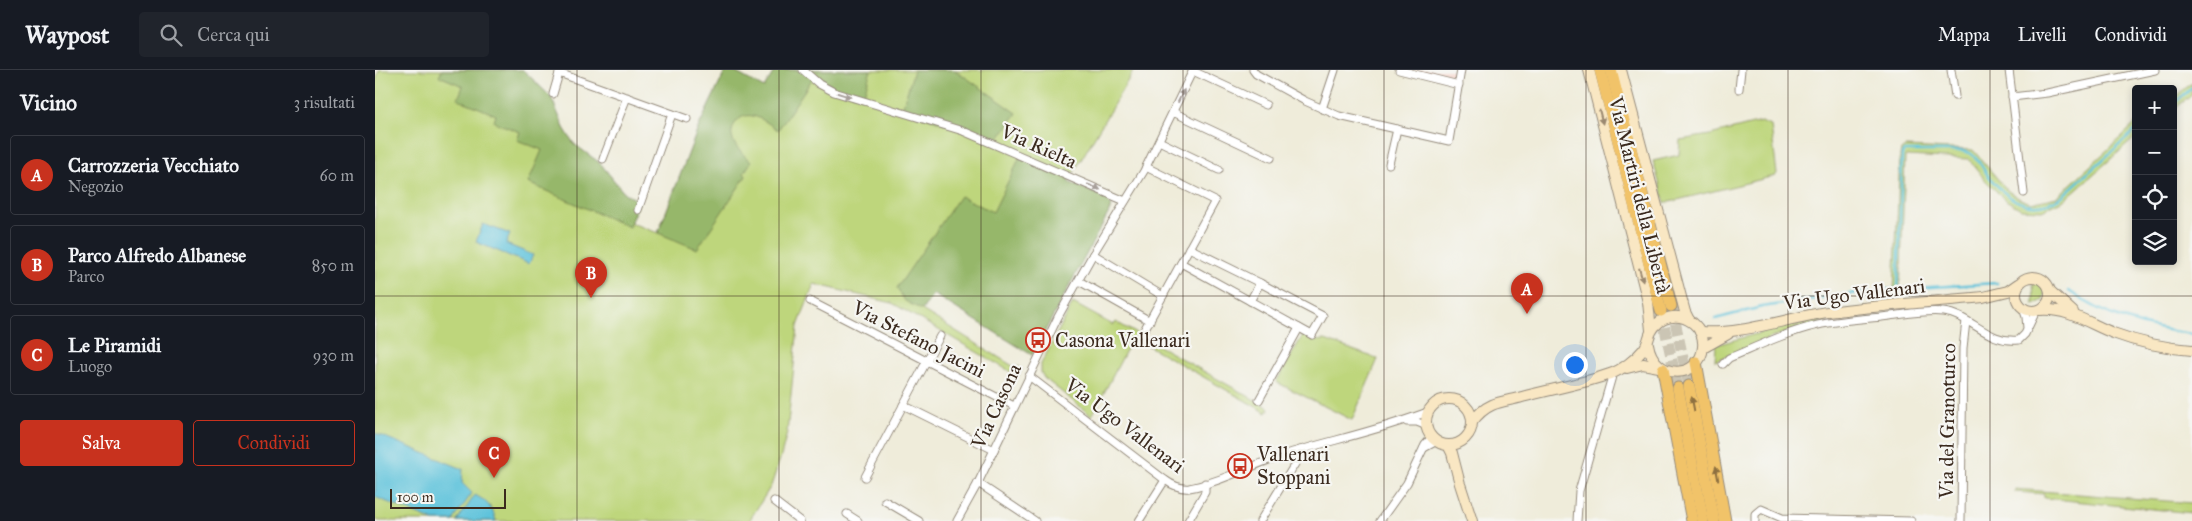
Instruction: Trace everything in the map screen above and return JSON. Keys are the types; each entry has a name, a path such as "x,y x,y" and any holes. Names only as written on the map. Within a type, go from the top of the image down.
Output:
{"main road":[{"name":"Via Martiri della Libertà","path":"1599,70 1666,309 1611,70"},
{"path":"1696,362 1725,521"},
{"path":"1661,368 1671,406 1692,521"},
{"path":"1703,521 1684,387 1714,521"}],"street":[{"name":"Via Rielta","path":"803,70 819,84 834,92 963,131 1125,201"},
{"path":"1125,201 1146,167 1193,70 1266,105"},
{"path":"1253,70 1256,74 1322,109 1347,118 1449,140 1461,70"},
{"path":"1322,109 1335,70"},
{"path":"1399,70 1459,85"},
{"name":"Via Martiri della Libertà","path":"1589,70 1648,302 1651,330"},
{"name":"Via Martiri della Libertà","path":"1621,70 1685,312 1689,320"},
{"path":"1739,89 1741,70"},
{"path":"1951,70 1955,96"},
{"path":"2009,70 2024,193"},
{"path":"2013,97 2047,93 2155,70"},
{"path":"553,94 560,72 687,119"},
{"path":"603,159 627,97"},
{"path":"1173,112 1271,158"},
{"path":"638,210 672,114"},
{"path":"1389,164 1397,129"},
{"path":"1159,141 1219,170"},
{"path":"1142,334 1215,201 1146,167"},
{"name":"Via Casona","path":"957,521 978,483 1014,406 1079,280 1125,201"},
{"path":"1181,263 1312,335 1323,316 1189,248"},
{"path":"1093,254 1163,296"},
{"name":"Via Ugo Vallenari","path":"1703,348 1731,333 1773,322 1827,312 1983,297 2007,290 2028,277 2037,277 2046,282 2050,291 2078,316"},
{"path":"1079,280 1150,321"},
{"path":"1250,300 1260,283"},
{"path":"2018,284 2015,296 2026,318 2027,331"},
{"path":"2027,331 2038,310 2049,301 2050,291"},
{"name":"Via Ugo Vallenari","path":"1983,297 2006,300 2038,310 2057,310 2078,316 2123,336 2166,347 2192,350"},
{"name":"Via Stefano Jacini","path":"810,301 1014,406"},
{"name":"Via Ugo Vallenari","path":"1723,364 1729,358 1779,337 1826,324 1942,312 1957,315 1992,337 2003,340 2019,340 2027,331"},
{"path":"1472,422 1478,413 1493,405 1639,364 1647,364 1661,368 1681,371 1696,362 1703,348 1700,332 1689,320 1681,317 1664,319 1651,330 1648,344 1649,353 1661,368"},
{"name":"Via del Granoturco","path":"1961,521 1963,348 1966,321"},
{"path":"1259,400 1299,328"},
{"name":"Via Ugo Vallenari","path":"1700,332 1731,333"},
{"path":"865,477 939,336"},
{"path":"1577,521 1579,491 1615,372 1638,356 1648,344"},
{"name":"Via Ugo Vallenari","path":"1029,376 1165,480 1174,486 1187,488 1300,450 1404,421 1430,411"},
{"path":"1457,468 1427,426 1430,411 1436,403 1443,400 1456,401 1469,409 1472,422 1471,428 1463,440 1457,468 1472,521"},
{"path":"1463,404 1493,405"},
{"path":"903,405 994,450"},
{"name":"Via Ugo Vallenari","path":"1404,421 1417,422 1427,426"},
{"path":"1380,521 1407,482 1424,448 1439,441 1463,440"},
{"path":"1260,521 1298,459 1300,450"},
{"path":"1139,521 1165,480"},
{"path":"978,483 1035,521"},
{"path":"1188,521 1205,492 1205,483"},
{"path":"774,501 800,521"},
{"path":"885,501 919,521"},
{"path":"1755,521 1755,514 1761,509 1779,520 1911,521"},
{"path":"847,514 858,521"}],"shaded area":[{"path":"1412,70 1454,70 1453,80"}],"green space":[{"path":"379,70 523,70 551,97 564,128 574,144 600,163 624,193 639,201 631,223 658,233 699,126 726,70 731,70 764,88 775,70 1134,70 1068,182 1106,198 1111,205 1110,210 1032,355 933,294 922,310 1016,368 1018,366 1022,369 1018,376 892,303 814,284 798,326 787,433 781,456 771,486 749,521 379,521 375,519 375,84"},
{"path":"442,70 523,70 551,97 564,128 574,144 600,163 624,193 639,201 629,227 528,183 542,150 517,140 520,132 494,122 496,115 458,99 463,86 439,76"},
{"path":"726,70 731,70 764,88 775,70 871,70 863,97 836,88 815,75 778,130 763,120 752,116 746,116 736,122 732,131 733,141 751,162 744,173 746,176 697,249 658,233 699,126"},
{"path":"914,70 955,70 1017,113 997,141 902,109"},
{"path":"2192,83 2192,95 2177,107 2177,95"},
{"path":"1761,122 1771,126 1777,174 1775,176 1665,203 1653,161 1679,155 1680,140 1710,135"},
{"path":"2132,127 2132,140 2064,200 2042,210 2021,209 2004,199 1985,180 1969,159 1905,156 1900,293 1894,293 1900,155 1901,150 1905,147 1973,150 2008,191 2020,199 2031,203 2057,197"},
{"path":"1021,155 1071,177 1068,182 1106,198 1111,205 1108,214 1032,355 933,294 922,310 905,301 897,288 960,196 993,212"},
{"path":"2033,282 2042,286 2045,292 2043,300 2034,305"},
{"path":"1073,303 1113,325 1116,322 1264,405 1269,408 1267,413 1133,337 1092,416 1044,378 1041,372 1041,364"},
{"path":"1830,318 1827,321 1778,335 1715,361 1716,345 1774,329"},
{"path":"1303,335 1314,341 1325,340 1378,359 1352,420 1276,382"},
{"path":"2015,489 2192,503 2192,513 2044,498 2044,494 2015,492"}],"water":[{"path":"483,224 510,234 506,244 533,255 529,264 476,242"},
{"path":"375,433 463,469 462,483 472,493 453,521 434,521 375,497"},
{"path":"475,495 489,505 496,521 457,521"}],"waterway":[{"path":"2177,101 2192,88"},
{"path":"1898,287 1902,154 1904,151 1962,151 1970,153 1995,183 2011,198 2029,205 2039,205 2050,203 2061,197 2132,134"},
{"path":"1882,290 1997,283"},
{"path":"1715,319 1762,307 1869,291"},
{"path":"2069,291 2112,315 2159,329 2192,334"}],"tunnel":[{"path":"1672,307 1689,386"},
{"path":"1661,311 1678,388"}],"place":[{"name":"Parco Alfredo Albanese","path":"591,298"},
{"name":"Carrozzeria Vecchiato","path":"1527,314"},
{"name":"Casona Vallenari","path":"1038,340"},
{"name":"Vallenari Stoppani","path":"1240,466"},
{"name":"Le Piramidi","path":"494,478"}]}
